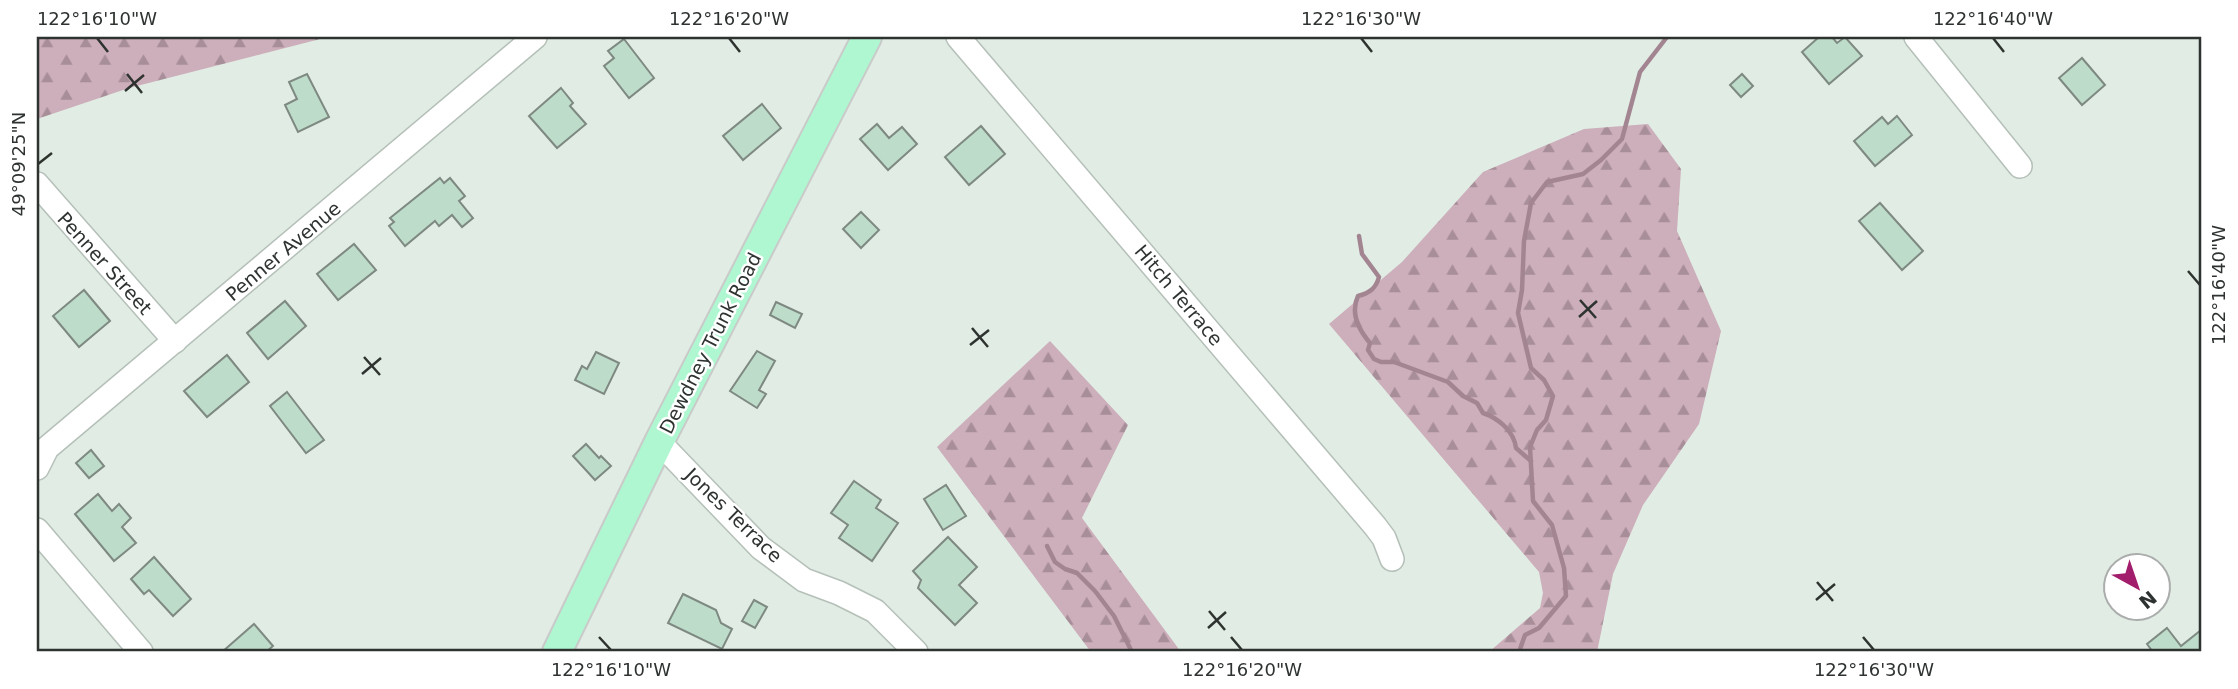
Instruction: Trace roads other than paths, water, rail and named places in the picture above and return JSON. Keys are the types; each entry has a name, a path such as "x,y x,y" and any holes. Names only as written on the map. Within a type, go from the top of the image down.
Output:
{"main road":[{"name":"Dewdney Trunk Road","path":"557,652 659,442 867,37"}],"street":[{"name":"Penner Avenue","path":"37,468 47,448 535,37"},
{"name":"Hitch Terrace","path":"958,37 1375,526 1384,538 1392,559"},
{"path":"1916,37 2020,166"},
{"name":"Penner Street","path":"37,184 44,204 175,341"},
{"name":"Jones Terrace","path":"659,442 761,548 804,580 839,593 874,611 916,652"},
{"path":"37,530 141,652"}],"waterway":[{"path":"1519,652 1525,635 1539,628 1566,596 1564,568 1552,525 1533,501 1530,447 1537,430 1546,420 1553,396 1544,380 1531,368 1518,313 1524,241 1531,203 1547,182 1583,174 1622,139 1640,72 1667,37"},
{"path":"1359,236 1362,254 1379,277 1372,290 1358,296 1355,309 1362,333 1370,343 1368,350 1374,359 1394,362 1448,382 1463,396 1477,403 1483,413 1504,426 1512,436 1516,448 1531,461"},
{"path":"1047,546 1055,562 1077,573 1095,591 1114,616 1132,652"}]}
